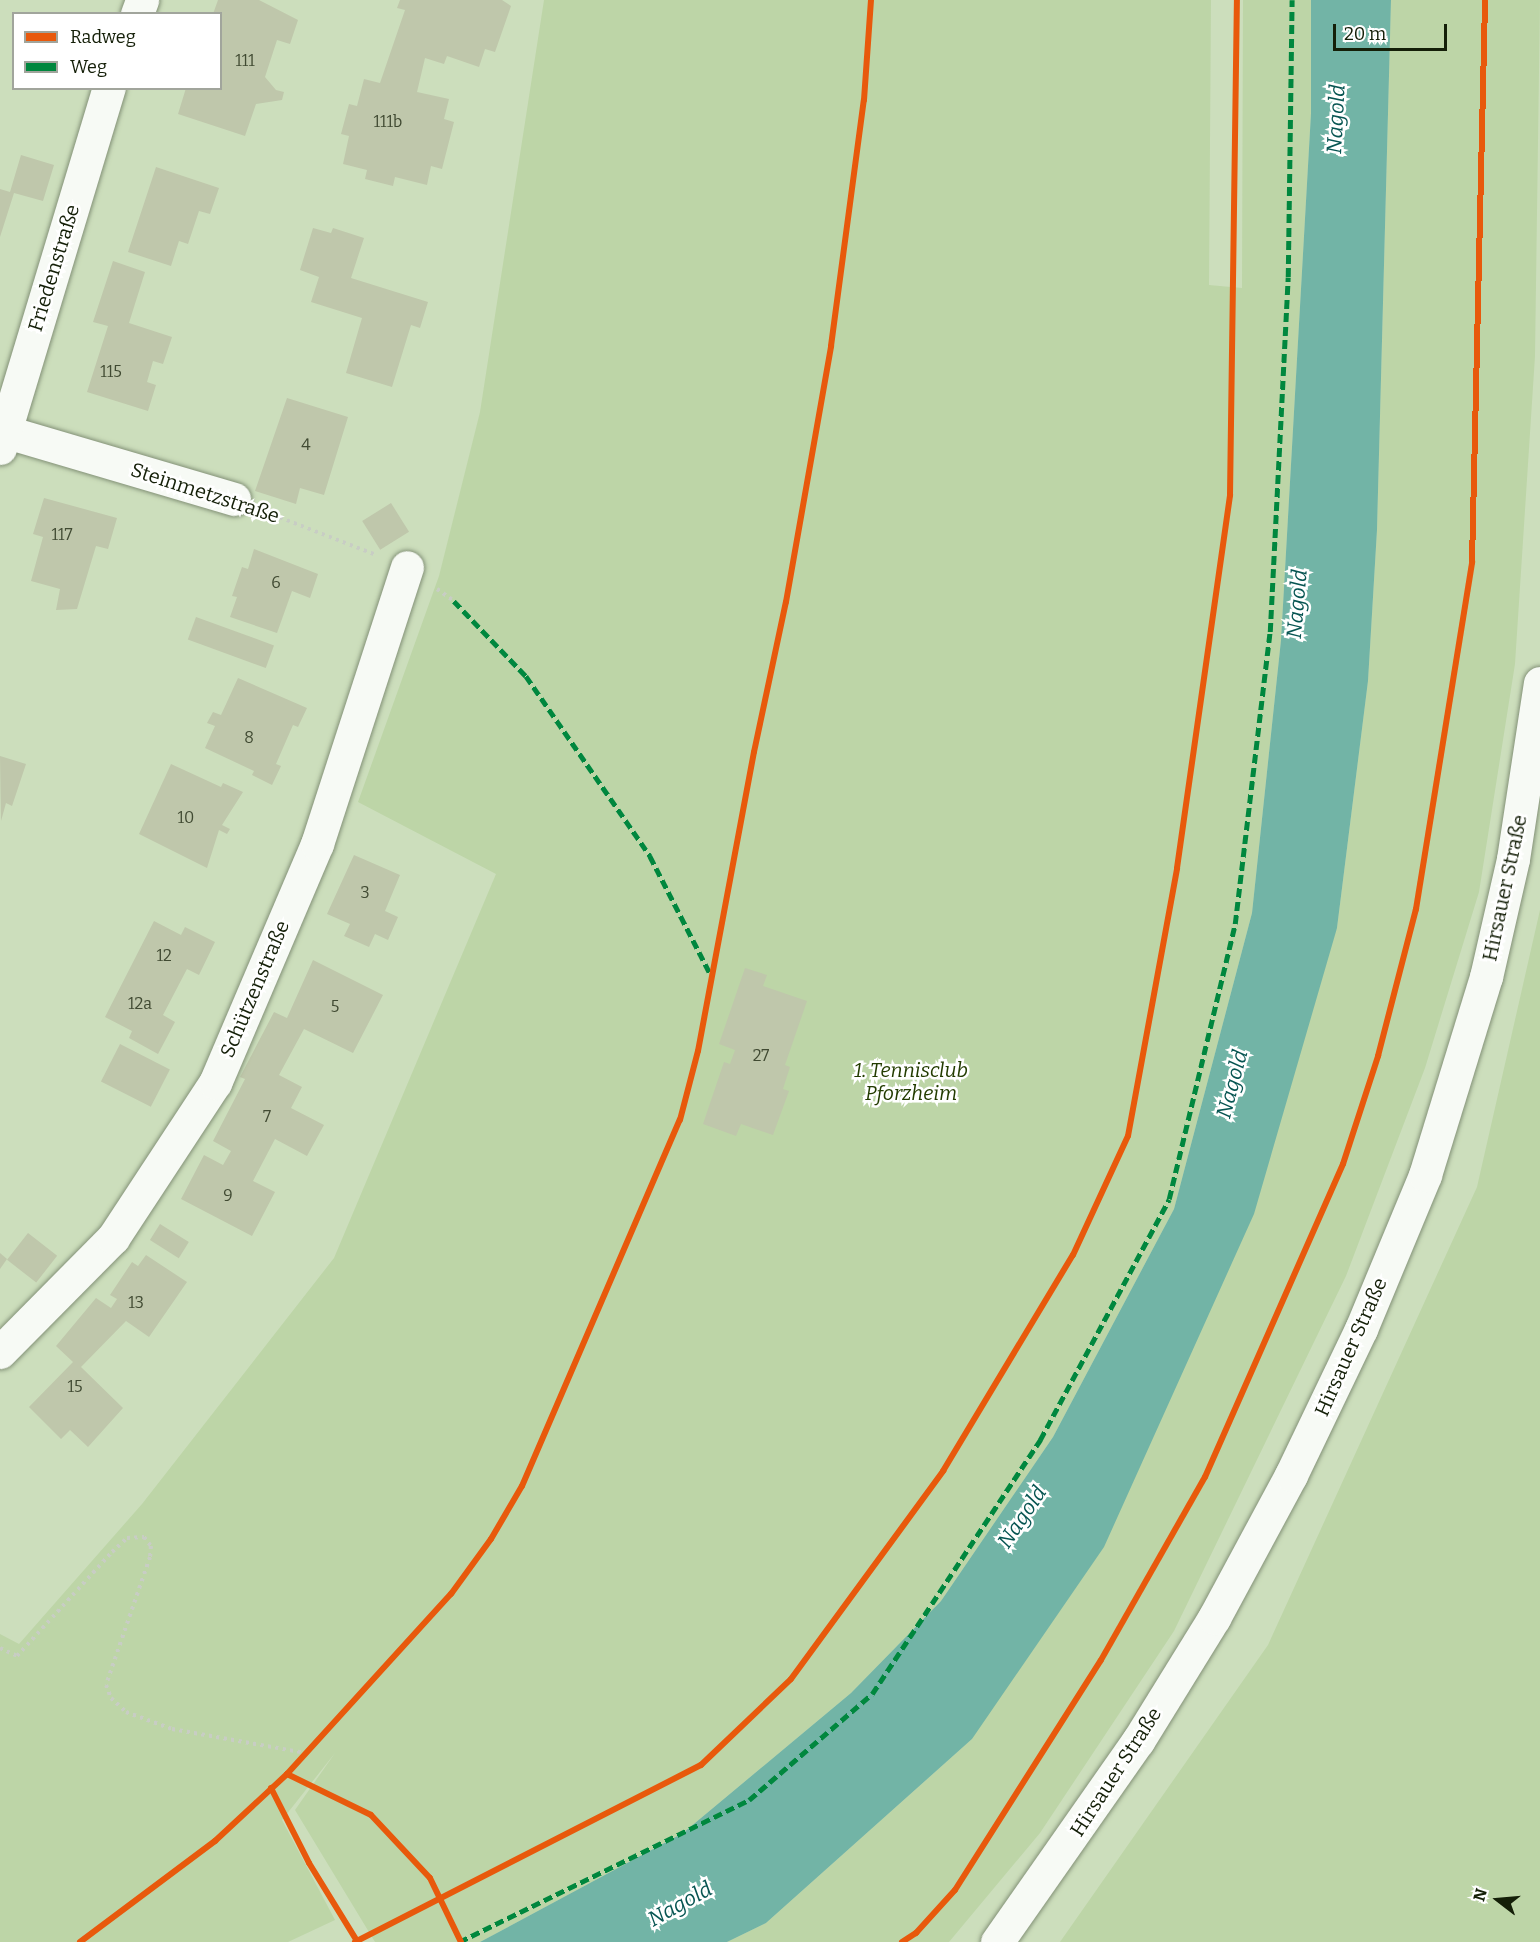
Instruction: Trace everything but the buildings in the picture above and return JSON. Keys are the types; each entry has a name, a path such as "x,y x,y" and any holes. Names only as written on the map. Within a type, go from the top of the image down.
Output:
{"street":[{"name":"Friedenstraße","path":"2,436 108,90"},
{"name":"Steinmetzstraße","path":"2,436 234,500"},
{"name":"Schützenstraße","path":"0,1352 113,1238 215,1083 317,844 407,567"},
{"name":"Hirsauer Straße","path":"997,1942 1131,1751 1214,1618 1291,1475 1362,1329 1425,1175 1486,977 1513,859 1540,683"}],"path":[{"path":"0,1648 17,1656 112,1552 128,1538 144,1537 152,1546 150,1557 106,1685 111,1698 126,1712 172,1728 305,1753"},
{"path":"287,1774 371,1815 430,1878 461,1942"},
{"path":"271,1788 309,1863 357,1941"}],"green space":[{"name":"1. Tennisclub Pforzheim","path":"544,0 1211,0 1209,285 1242,288 1243,0 1311,0 1311,113 1281,640 1252,913 1174,1209 1053,1437 941,1601 851,1693 683,1833 480,1942 375,1942 295,1810 335,1753 282,1820 335,1920 288,1942 0,1942 0,1634 19,1644 142,1504 334,1258 496,874 358,802 439,576 480,412"},
{"path":"1391,0 1540,0 1535,356 1515,664 1479,892 1425,1068 1346,1276 1174,1631 1040,1833 949,1942 727,1942 766,1923 972,1739 1337,928 1368,681 1377,530"},
{"path":"1540,910 1540,1942 1060,1942 1268,1645 1477,1187"}],"water":[{"name":"Nagold","path":"1311,0 1391,0 1377,530 1368,681 1337,928 1254,1214 1104,1547 972,1739 766,1923 727,1942 480,1942 683,1833 851,1693 941,1601 1053,1437 1174,1209 1252,913 1281,640 1311,113"}],"marked path":[{"path":"459,1942 749,1800 872,1694 1040,1440 1169,1199 1235,924 1270,632 1288,277 1292,0"},
{"path":"454,601 526,676 650,856 711,975"}],"cycle path":[{"path":"80,1942 215,1841 287,1774 451,1594 491,1539 522,1486 680,1120 698,1051 754,752 786,602 831,346 864,100 871,0"},
{"path":"355,1942 701,1765 791,1679 943,1471 1073,1255 1128,1136 1177,868 1230,495 1237,0"},
{"path":"902,1942 916,1933 955,1890 1101,1660 1205,1477 1343,1164 1378,1056 1416,909 1472,562 1485,0"},
{"path":"287,1774 371,1815 430,1878 461,1942"},
{"path":"271,1788 309,1863 357,1941"}]}
